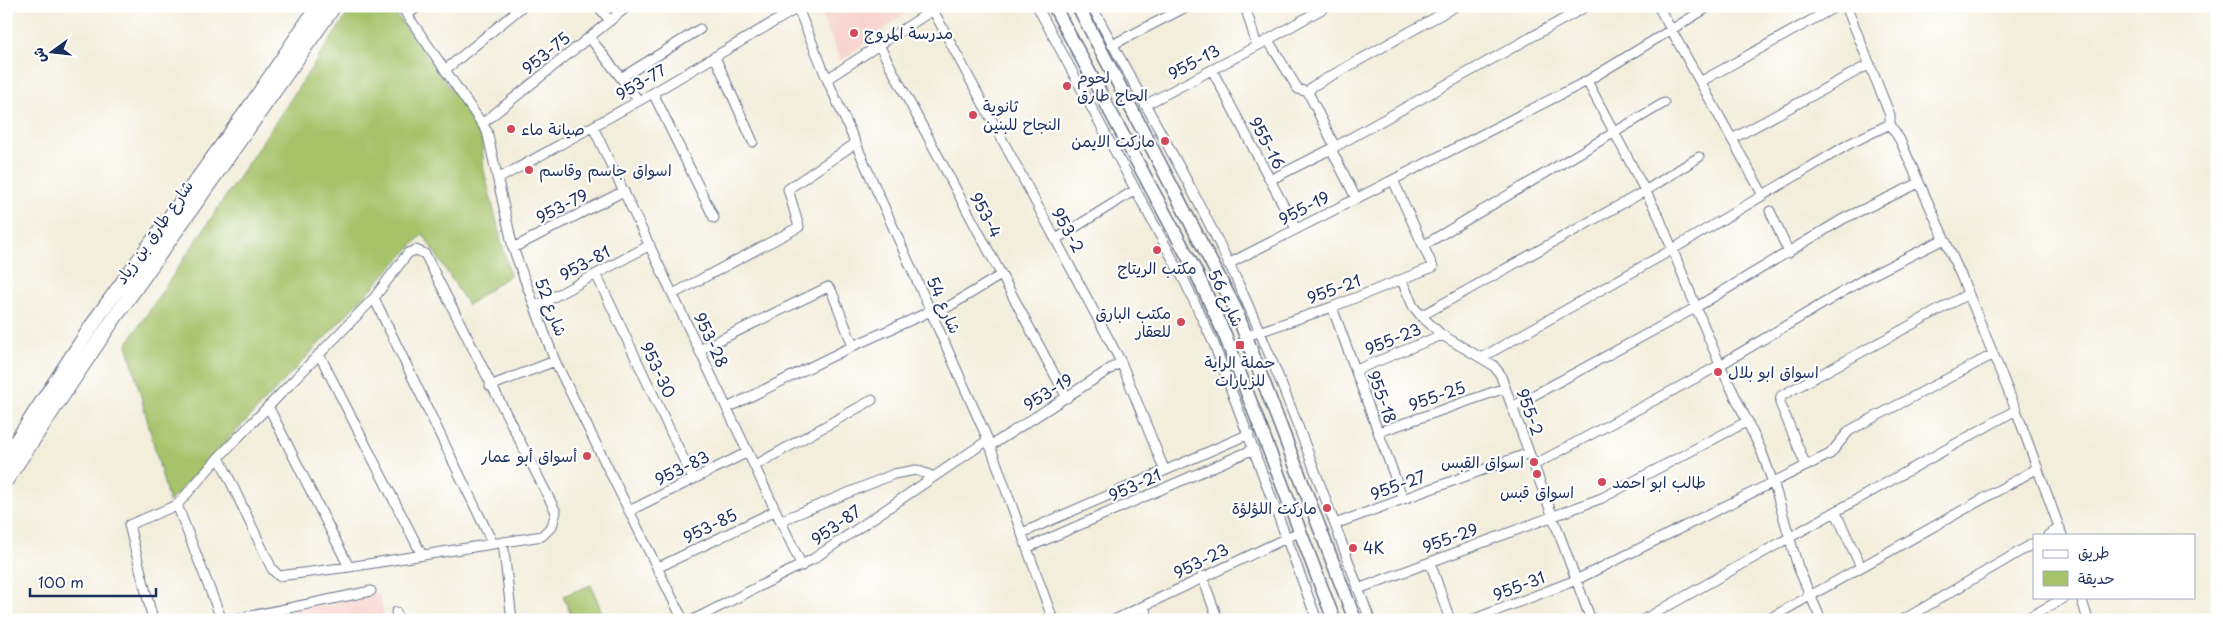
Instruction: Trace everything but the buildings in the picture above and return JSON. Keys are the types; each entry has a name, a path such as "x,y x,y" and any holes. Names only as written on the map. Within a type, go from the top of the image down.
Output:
{"main road":[{"name":"شارع طارق بن زياد","path":"6,457 99,315 254,101 318,6"},
{"name":"شارع طارق بن زياد","path":"6,480 111,323 334,6"}],"street":[{"name":"شارع 52","path":"400,6 483,123 489,138 513,248 555,361 683,620"},
{"path":"407,16 419,6"},
{"path":"445,70 523,6"},
{"path":"598,6 610,21"},
{"name":"953-75","path":"483,123 628,6"},
{"path":"1037,6 1185,282 1214,344 1317,620"},
{"name":"شارع 56","path":"1054,6 1211,303 1267,441 1334,620"},
{"name":"شارع 56","path":"1078,6 1215,268 1253,333 1285,434 1355,620"},
{"path":"1092,6 1228,264 1253,333 1334,524 1370,620"},
{"path":"1112,45 1176,9 1188,6"},
{"path":"1245,6 1257,46"},
{"name":"955-13","path":"1145,105 1257,46 1327,6"},
{"path":"1308,92 1313,86 1456,6"},
{"path":"1270,180 1333,148 1587,6"},
{"path":"1658,6 1762,195"},
{"name":"955-19","path":"1228,264 1587,81 1710,6"},
{"path":"1700,82 1837,6"},
{"path":"1846,6 1890,114 1890,124 1900,140 1919,182 2016,410 2061,531"},
{"name":"953-77","path":"498,179 594,127 799,7"},
{"name":"شارع 54","path":"799,7 826,79 989,443 1053,620"},
{"path":"826,79 936,8"},
{"name":"953-2","path":"936,8 1121,362 1164,469"},
{"path":"621,78 700,29"},
{"path":"590,38 639,101"},
{"path":"1268,40 1298,89 1308,92 1356,198"},
{"name":"953-4","path":"879,45 1067,398"},
{"path":"715,57 753,142"},
{"path":"1732,139 1870,64"},
{"name":"955-16","path":"1212,70 1296,229"},
{"path":"1587,81 1616,133 1673,249 1695,308 1720,365 1748,421 1773,482 1809,596 1821,620"},
{"path":"653,93 714,218"},
{"path":"1393,180 1424,245 1664,103"},
{"path":"1482,358 1673,249 1849,144 1890,124"},
{"name":"953-28","path":"594,127 802,566"},
{"path":"673,294 799,226 788,189 856,143"},
{"path":"1421,316 1645,191 1699,157"},
{"path":"1512,407 1695,308 1844,219 1919,182"},
{"path":"1056,239 1135,190"},
{"name":"953-79","path":"513,248 624,191"},
{"path":"1770,211 1789,253"},
{"path":"1534,465 1720,365 1866,278 1944,239"},
{"name":"955-21","path":"1253,333 1332,307 1431,268 1433,265 1424,245"},
{"name":"953-81","path":"535,307 650,246"},
{"path":"152,616 129,525 177,505 219,457 374,298 408,253 416,250 425,254 490,386 556,512 552,526 542,536 349,568 279,576 272,568 219,457"},
{"name":"953-30","path":"596,274 693,478"},
{"path":"727,408 853,346 932,314 1001,275"},
{"name":"955-2","path":"1402,281 1413,306 1421,316 1442,335 1493,365 1500,374 1591,620"},
{"path":"700,350 828,287 832,292 853,346"},
{"path":"1806,466 1780,404 1781,396 1968,294"},
{"path":"374,298 493,544"},
{"name":"955-18","path":"1332,307 1403,499"},
{"name":"955-23","path":"1356,370 1442,335"},
{"path":"319,354 422,555"},
{"name":"955-31","path":"1472,620 1576,580 1806,466 1835,450 1849,431 1992,355"},
{"path":"490,386 555,361"},
{"name":"953-19","path":"989,443 1067,398 1121,362"},
{"name":"955-25","path":"1379,432 1505,388"},
{"path":"754,466 872,400"},
{"path":"268,406 349,568"},
{"path":"1643,620 1790,539 2016,410"},
{"name":"955-29","path":"1358,588 1602,498 1748,421"},
{"name":"953-21","path":"1022,533 1164,469 1248,434"},
{"path":"1267,441 1285,434"},
{"name":"953-87","path":"693,620 802,566 932,476 989,443"},
{"name":"953-21","path":"1027,548 1254,449"},
{"name":"953-83","path":"629,511 748,452"},
{"name":"955-27","path":"1334,524 1529,453"},
{"path":"1767,620 2038,468"},
{"path":"780,521 894,474 916,470 932,476"},
{"path":"177,505 221,618 226,620"},
{"name":"953-85","path":"657,568 776,511"},
{"path":"1836,513 1861,567"},
{"name":"953-23","path":"1114,620 1202,576 1301,531"},
{"path":"503,542 512,620"},
{"path":"1903,620 2033,544"},
{"path":"1430,562 1450,620"},
{"path":"1202,576 1218,620"},
{"path":"231,620 371,591"},
{"path":"2024,620 2064,598"},
{"path":"2081,598 2088,620"},
{"path":"1144,606 1149,620"}],"shaded area":[{"name":"مدرسة المروج","path":"818,6 915,6 841,61"},
{"path":"379,593 385,620 269,620 268,615"}],"green space":[{"path":"353,6 390,6 481,130 484,171 510,275 468,305 423,234 169,502 127,344"},
{"path":"591,585 605,620 573,620 563,596"}],"place":[{"name":"مدرسة المروج","path":"854,33"},
{"name":"لحوم الحاج طارق","path":"1067,86"},
{"name":"ثانوية النجاح للبنين","path":"973,115"},
{"name":"صيانة ماء","path":"511,129"},
{"name":"ماركت الايمن","path":"1165,141"},
{"name":"اسواق جاسم وقاسم","path":"529,170"},
{"name":"مكتب الريتاج","path":"1157,250"},
{"name":"مكتب البارق للعقار","path":"1181,322"},
{"name":"حملة الراية للزيارات","path":"1240,345"},
{"name":"اسواق ابو بلال","path":"1718,372"},
{"name":"أسواق أبو عمار","path":"587,456"},
{"name":"اسواق القبس","path":"1534,462"},
{"name":"اسواق قبس","path":"1537,474"},
{"name":"طالب ابو احمد","path":"1602,482"},
{"name":"ماركت اللؤلؤة","path":"1327,508"},
{"name":"4K","path":"1353,548"}]}
